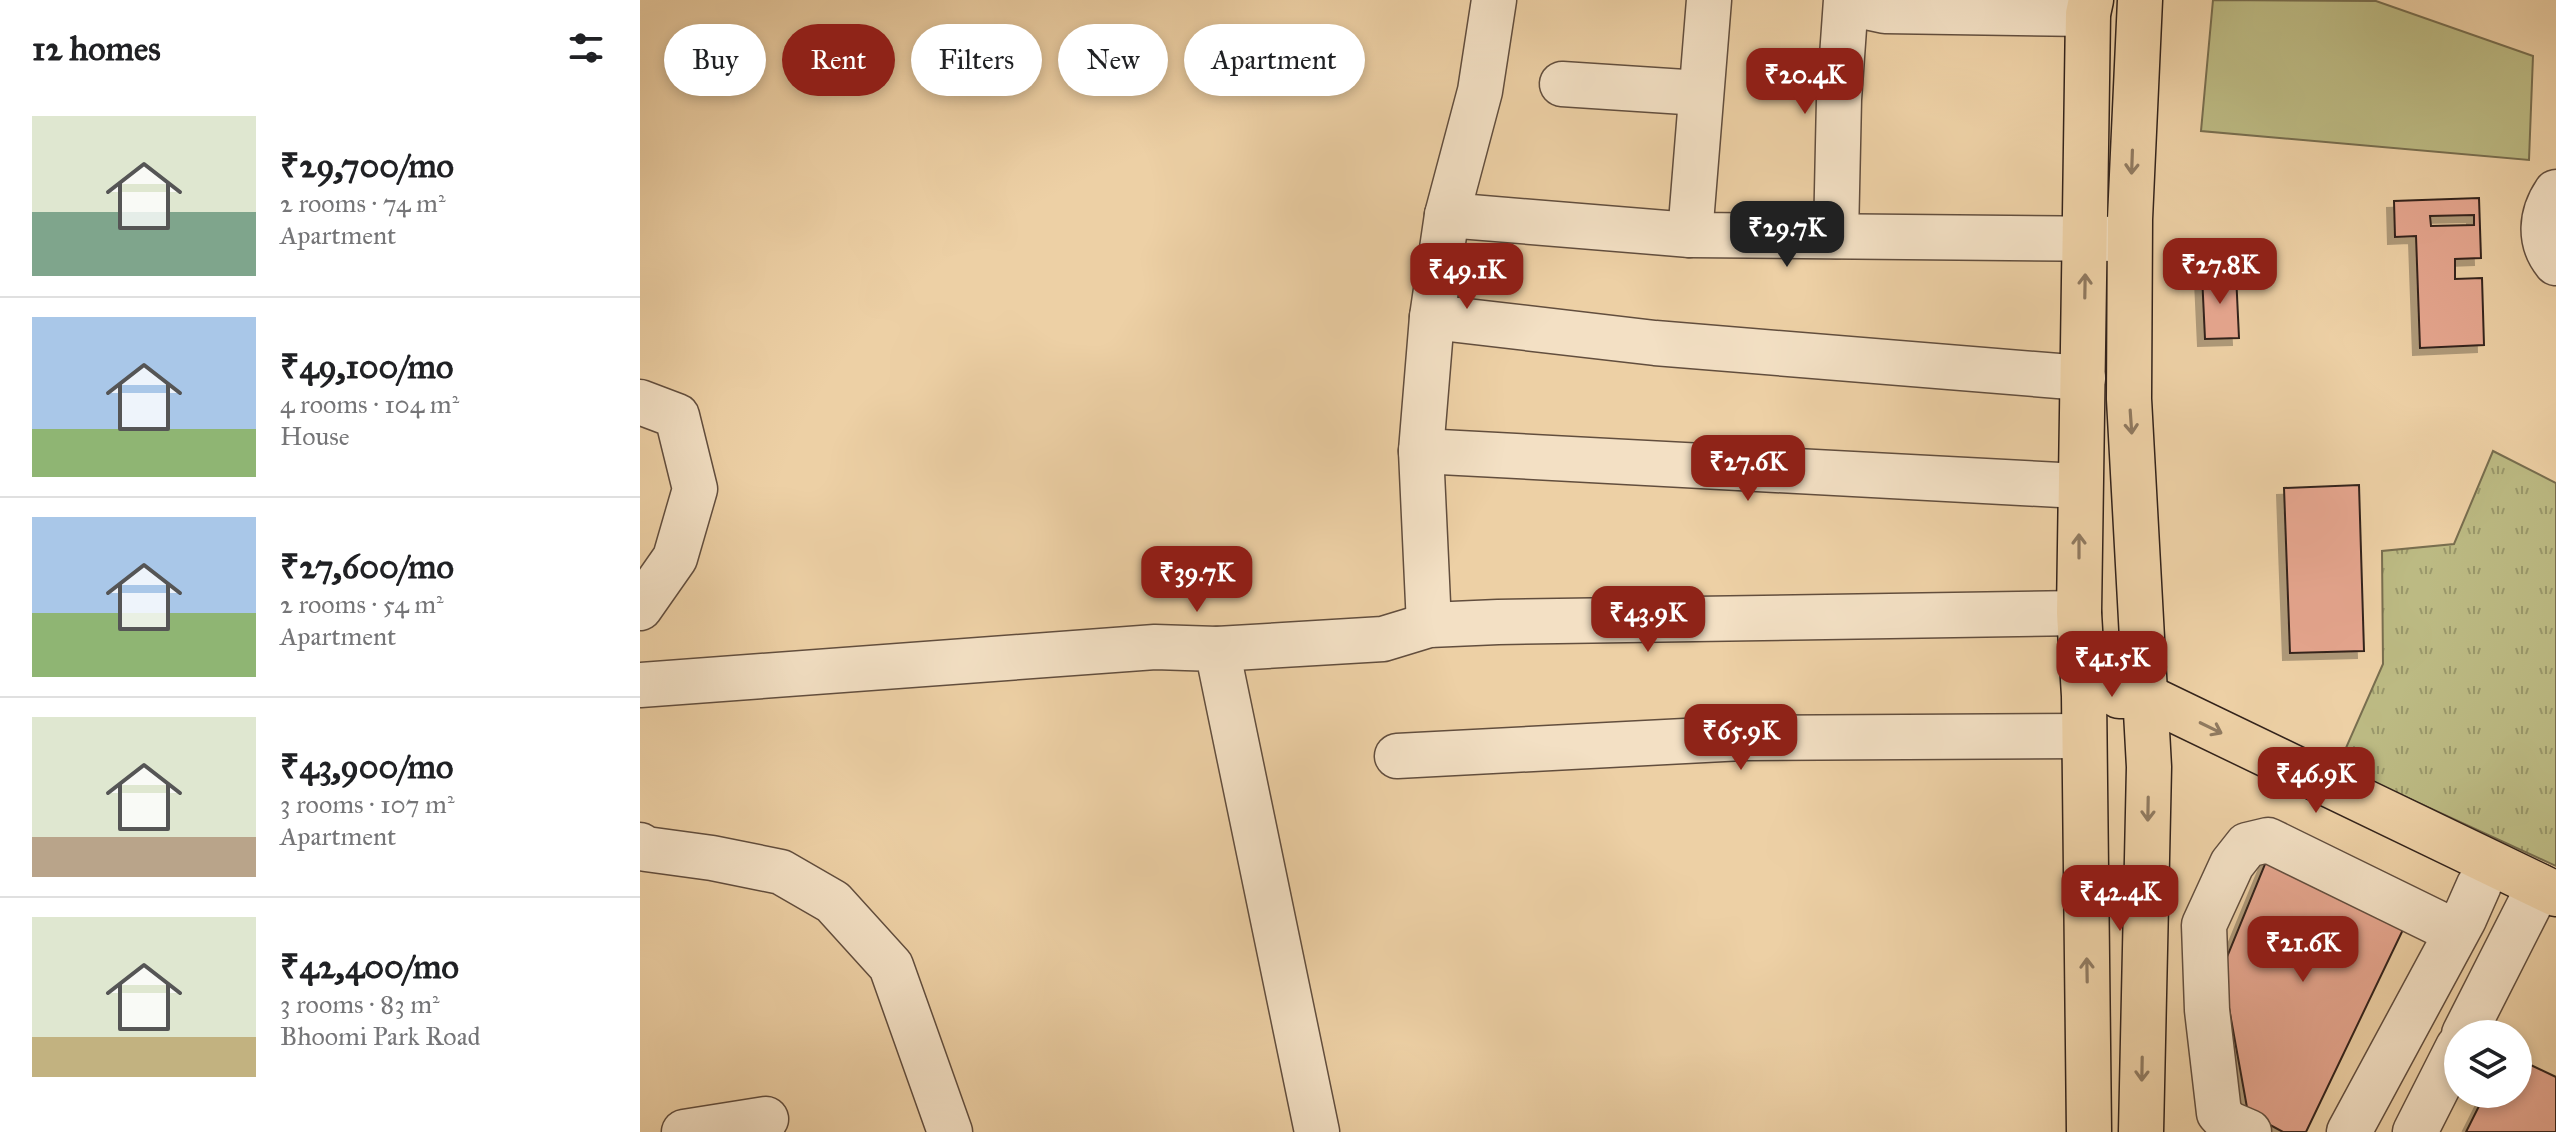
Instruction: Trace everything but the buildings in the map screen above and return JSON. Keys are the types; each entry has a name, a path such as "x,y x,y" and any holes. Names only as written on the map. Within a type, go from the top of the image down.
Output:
{"main road":[{"path":"2140,0 2130,239 2129,399 2149,767 2141,1132"},
{"path":"2089,7 2079,486 2089,1132"},
{"path":"2087,118 2134,117"},
{"path":"2084,716 2146,713 2544,903"},
{"path":"2298,785 2479,885 2544,903"}],"street":[{"path":"1429,625 1421,451 1432,317 1447,215 1480,91 1494,0"},
{"path":"1690,235 1709,0"},
{"path":"1836,236 1839,99 1849,0 1857,5 1885,11 2089,7"},
{"path":"1562,84 1700,93"},
{"path":"2556,192 2548,204 2543,222 2545,241 2556,263"},
{"path":"1447,215 1690,235 2130,239"},
{"path":"1432,317 1655,343 2083,378"},
{"path":"640,402 677,416 695,489 675,558 640,608"},
{"path":"1421,451 2079,486"},
{"path":"640,685 1155,647 1217,649 1383,639 1429,625 2079,613"},
{"path":"1217,649 1317,1132"},
{"path":"1397,756 2084,716"},
{"path":"2249,1132 2228,1123 2219,1113 2204,925 2232,864 2247,845 2268,840 2456,932"},
{"path":"640,845 646,849 781,872 833,902 891,966 950,1132"},
{"path":"2349,1132 2479,885"},
{"path":"2473,1020 2544,903"},
{"path":"2144,982 2206,980"},
{"path":"2415,1132 2444,1075"},
{"path":"684,1132 766,1119"}],"green space":[{"path":"2213,0 2376,1 2533,56 2529,160 2201,131"},
{"path":"2493,451 2556,483 2556,866 2338,766 2383,664 2382,551 2454,544"}]}
